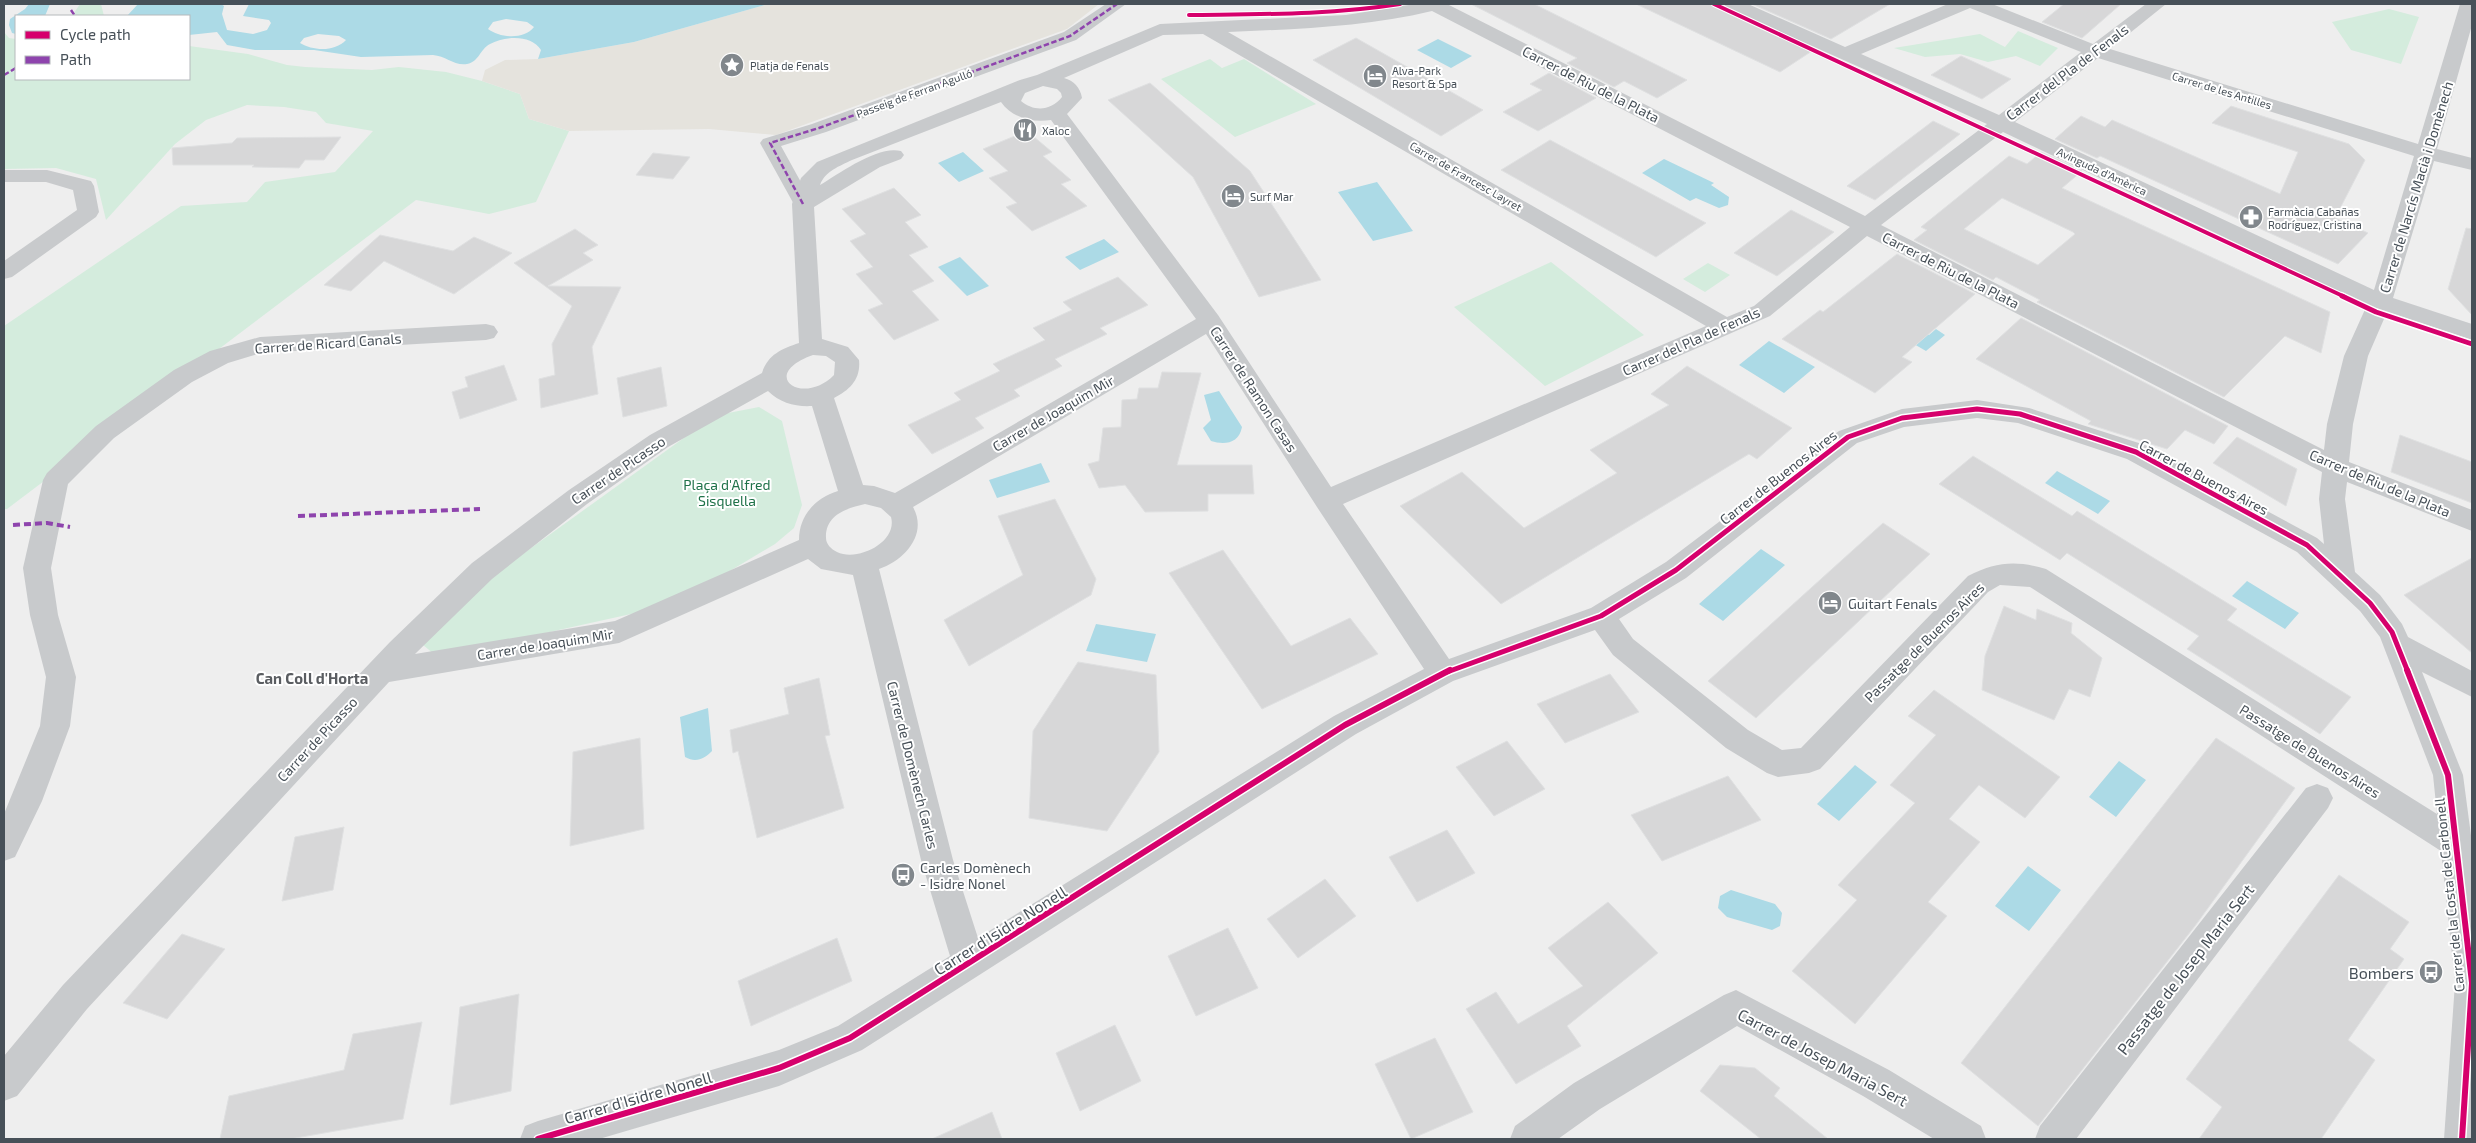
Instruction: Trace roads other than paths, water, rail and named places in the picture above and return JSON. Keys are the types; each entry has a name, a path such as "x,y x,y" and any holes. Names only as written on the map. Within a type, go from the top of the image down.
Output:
{"street":[{"name":"Passeig de Ferran Agulló","path":"803,204 770,143 819,128 1070,36 1117,4"},
{"path":"811,347 803,204 873,163 1016,97 1030,83 1043,80 1160,30 1346,20 1400,13 1436,4"},
{"name":"Carrer de Riu de la Plata","path":"1436,4 2335,467 2472,522"},
{"name":"Avinguda d'Amèrica","path":"1733,4 2001,123 2381,302 2472,332"},
{"path":"1845,54 1963,4"},
{"name":"Carrer de les Antilles","path":"1976,4 2095,51 2427,153 2472,164"},
{"name":"Carrer del Pla de Fenals","path":"1326,500 1762,311 1866,226 2157,4"},
{"name":"Carrer de Narcís Macià i Domènech","path":"2341,574 2332,502 2340,424 2356,356 2381,302 2470,4"},
{"path":"1068,88 1082,78 1207,28"},
{"name":"Carrer de Francesc Layret","path":"1207,28 1724,326"},
{"path":"1016,97 1017,110 1031,114 1056,112 1067,106 1072,98 1071,91 1055,81 1043,80"},
{"name":"Carrer de Ramon Casas","path":"1056,112 1210,322 1326,500 1443,673"},
{"path":"4,176 47,176 84,186 88,212 4,272"},
{"name":"Carrer de Joaquim Mir","path":"897,504 1210,322"},
{"name":"Carrer de Ricard Canals","path":"4,846 26,801 55,726 61,677 44,615 37,568 56,480 105,432 183,376 220,357 260,345 486,332"},
{"path":"811,347 833,349 847,360 848,368 841,383 821,395 799,398 788,396 775,385 773,378 774,370 780,362 799,350 811,347"},
{"name":"Carrer de Picasso","path":"4,1083 75,997 381,671 482,571 578,497 664,438 773,378"},
{"path":"821,395 853,495"},
{"name":"Carrer de Buenos Aires","path":"1443,673 1601,616 1676,570 1848,437 1902,418 1977,409 2020,414 2136,452 2307,545"},
{"path":"853,495 878,495 897,504 904,514 906,525 902,537 893,549 879,558 864,564 847,565 832,562 820,556 812,546 810,536 812,525 818,515 828,506 853,495"},
{"name":"Carrer de la Costa de Carbonell","path":"2307,545 2341,574 2370,603 2392,632 2448,775 2472,983 2462,1139"},
{"name":"Carrer de Joaquim Mir","path":"381,671 620,632 812,546"},
{"name":"Carrer de Domènech Carles","path":"864,564 937,860 970,964"},
{"name":"Passatge de Buenos Aires","path":"1601,616 1623,647 1738,739 1778,764 1809,760 1978,584 1997,574 2036,577 2456,843"},
{"path":"2396,644 2472,685"},
{"name":"Carrer d'Isidre Nonell","path":"538,1139 779,1068 850,1038 970,964 1345,725 1443,673"},
{"name":"Passatge de Josep Maria Sert","path":"2053,1139 2317,798"},
{"name":"Carrer de Josep Maria Sert","path":"1528,1139 1587,1096 1736,1007 1876,1083 1968,1139"}],"water":[{"path":"29,4 50,4 45,15 16,15"},
{"path":"138,4 221,4 224,6 222,14 227,30 253,34 267,30 271,23 269,20 243,16 249,4 768,4 634,42 538,59 541,50 531,41 517,38 503,39 487,46 474,61 467,64 433,55 361,57 314,50 255,50 227,45 217,32 190,35 190,15 128,15","holes":["506,19 527,22 534,27 530,31 518,36 505,36 488,29 493,22","318,34 339,36 346,40 336,47 317,49 300,43 304,38"]},
{"path":"15,16 15,34 12,33 9,25 10,19"},
{"path":"1438,39 1472,56 1451,68 1417,50"},
{"path":"963,152 984,171 959,182 938,163"},
{"path":"1664,159 1714,183 1711,185 1729,197 1728,205 1719,208 1696,198 1690,201 1642,173"},
{"path":"1377,182 1413,231 1373,241 1338,192"},
{"path":"1104,239 1119,252 1080,270 1065,257"},
{"path":"960,257 989,286 967,296 938,267"},
{"path":"1901,319 1929,335 1936,329 1945,335 1926,351 1888,329"},
{"path":"1769,341 1815,367 1784,393 1739,365"},
{"path":"1219,391 1242,427 1238,437 1226,443 1211,441 1203,428 1211,420 1204,395"},
{"path":"1041,463 1050,482 997,498 989,480"},
{"path":"2057,471 2110,501 2098,514 2045,483"},
{"path":"1761,549 1785,565 1723,621 1699,604"},
{"path":"2247,581 2299,613 2285,629 2232,596"},
{"path":"1096,624 1156,634 1147,662 1086,651"},
{"path":"708,708 712,751 700,759 689,759 685,757 680,717"},
{"path":"2119,761 2146,780 2116,817 2089,797"},
{"path":"1855,765 1877,782 1839,821 1817,804"},
{"path":"2028,866 2061,890 2029,931 1995,906"},
{"path":"1731,890 1775,904 1782,913 1780,926 1772,930 1727,917 1718,908 1720,896"}],"place":[{"name":"Platja de Fenals","path":"732,65"},
{"name":"Alva-Park Resort & Spa","path":"1375,76"},
{"name":"Xaloc","path":"1025,130"},
{"name":"Surf Mar","path":"1233,196"},
{"name":"Farmàcia Cabañas Rodríguez, Cristina","path":"2251,217"},
{"name":"Guitart Fenals","path":"1830,603"},
{"name":"Carles Domènech - Isidre Nonel","path":"903,875"},
{"name":"Bombers","path":"2431,972"}],"district":[{"name":"Can Coll d'Horta","path":"312,678"}],"park label":[{"name":"Plaça d'Alfred Sisquella","path":"727,492"}]}
